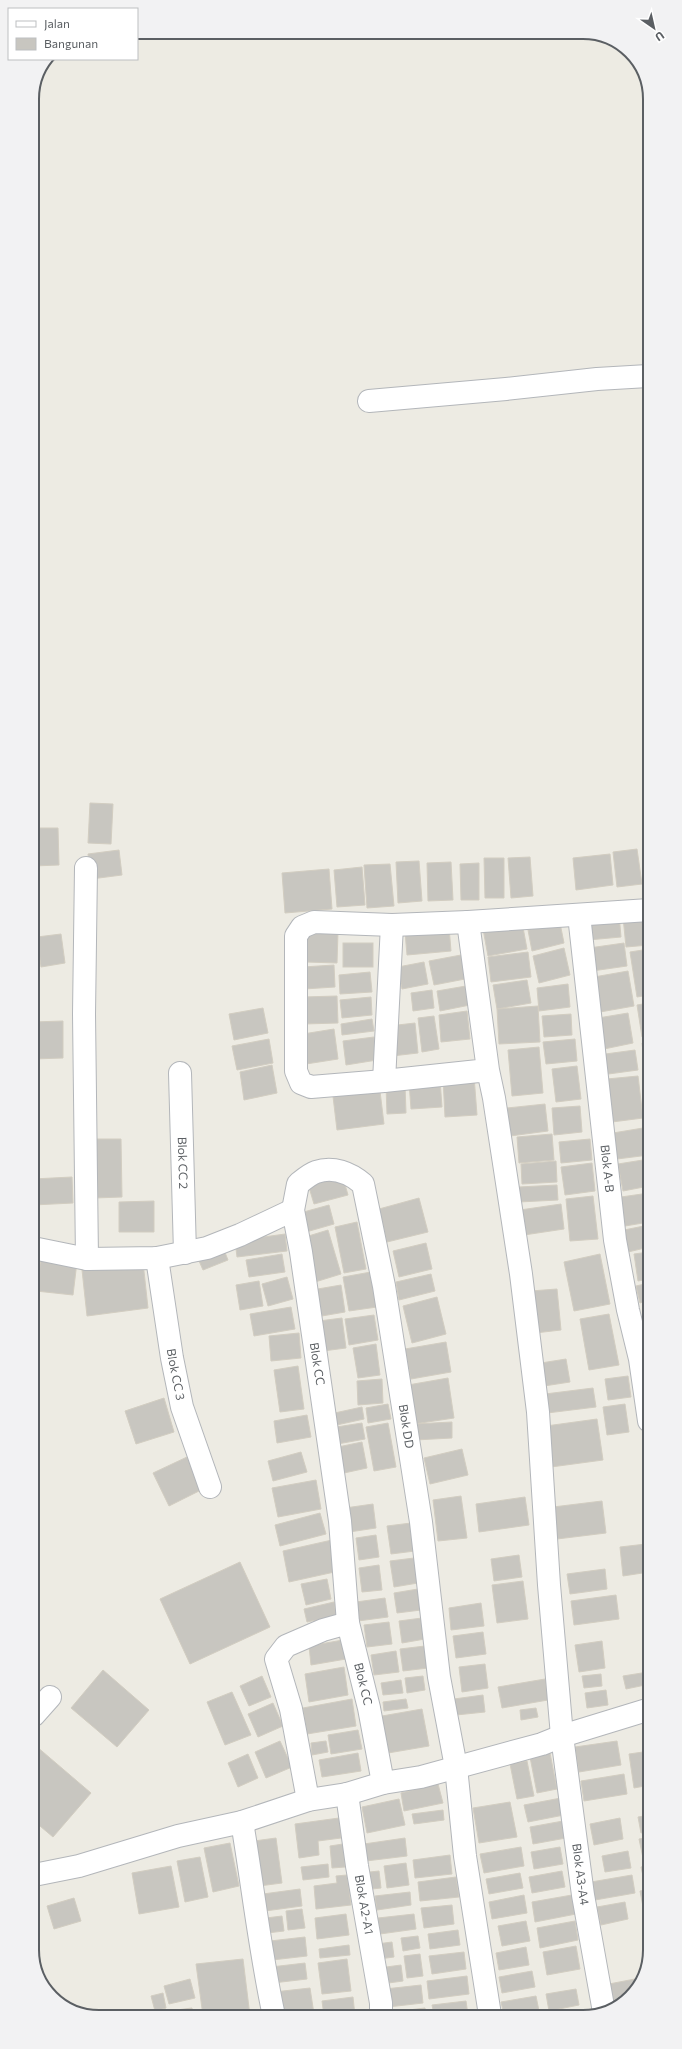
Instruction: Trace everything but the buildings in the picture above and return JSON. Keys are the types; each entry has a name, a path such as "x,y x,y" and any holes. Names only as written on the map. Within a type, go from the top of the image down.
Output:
{"street":[{"path":"369,401 506,389 597,379 643,376"},
{"path":"86,868 84,1014 87,1259"},
{"path":"488,1070 311,1087 301,1083 296,1071 296,936 302,927 314,922 392,925 468,922 643,910"},
{"name":"Blok A-B","path":"579,915 615,1240 628,1310 643,1351"},
{"name":"Blok A3-A4","path":"468,922 488,1070 521,1274 538,1412 549,1584 562,1736 583,1895 603,2006"},
{"path":"384,1081 392,925"},
{"name":"Blok CC 2","path":"180,1073 185,1253"},
{"name":"Blok DD","path":"293,1210 298,1184 316,1172 333,1170 352,1174 363,1184 384,1286 421,1522 439,1677 456,1767 465,1856 489,2010"},
{"path":"39,1249 87,1259 158,1258 207,1248 240,1236 293,1210"},
{"name":"Blok CC","path":"293,1210 301,1252 340,1521 348,1623 369,1708 383,1783"},
{"name":"Blok CC 3","path":"158,1258 172,1358 182,1407 210,1487"},
{"path":"308,1800 290,1709 276,1659 286,1646 323,1630 348,1623"},
{"path":"39,1709 50,1697"},
{"path":"39,1875 79,1866 178,1836 242,1822 308,1800 347,1794 383,1783 421,1777 542,1744 562,1736 643,1711"},
{"name":"Blok A2-A1","path":"347,1794 357,1866 381,2010"},
{"path":"242,1822 260,1932 264,1970 273,2010"}]}
